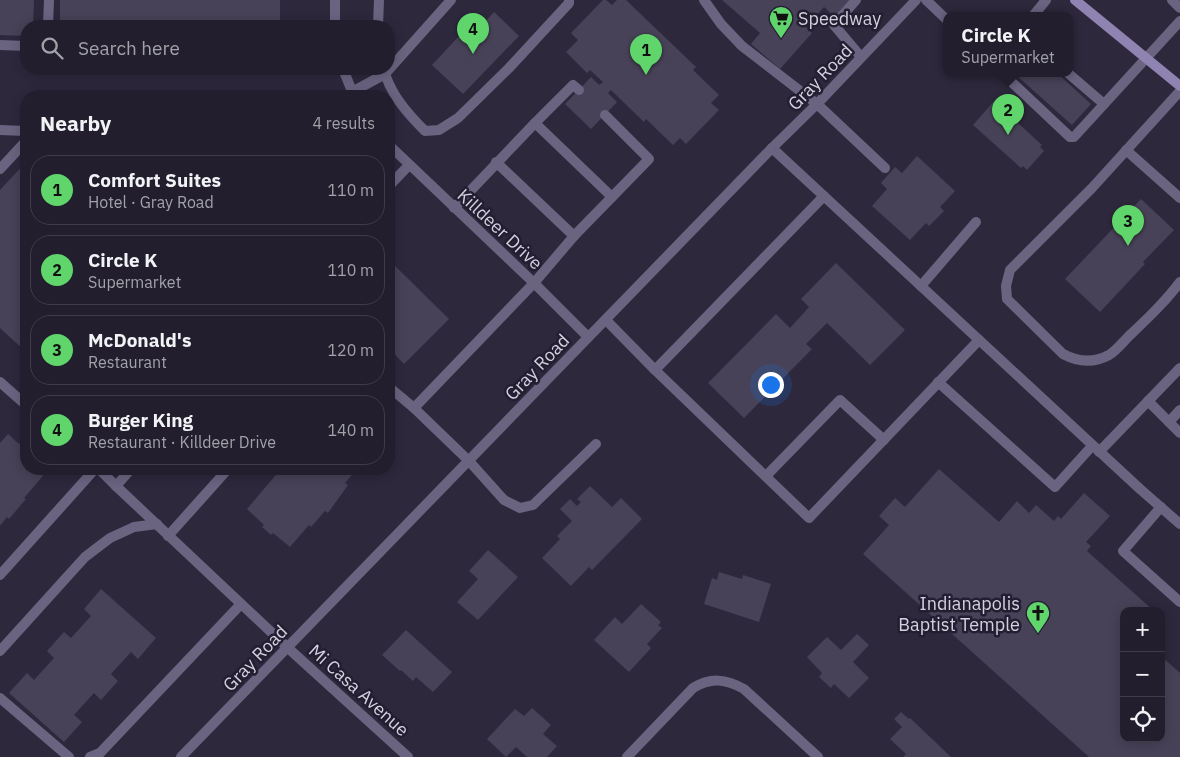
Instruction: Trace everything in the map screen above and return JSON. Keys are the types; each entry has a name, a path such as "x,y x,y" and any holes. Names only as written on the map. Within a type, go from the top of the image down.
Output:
{"main road":[{"path":"1075,0 1180,86"}],"street":[{"path":"48,20 49,0"},
{"path":"335,0 335,20"},
{"path":"378,20 379,0"},
{"path":"395,60 452,0"},
{"path":"395,94 410,116 426,131 439,130 458,118 503,74 569,3 569,0"},
{"path":"704,0 721,24 742,46 817,104 885,168"},
{"path":"856,0 834,25 861,57"},
{"name":"Gray Road","path":"182,757 916,0"},
{"path":"926,0 943,16"},
{"path":"1036,12 1046,0"},
{"path":"1172,0 1180,8"},
{"path":"1006,77 1070,137 1074,136 1180,21"},
{"path":"0,45 20,46"},
{"path":"345,75 351,90"},
{"path":"359,90 379,75"},
{"path":"387,75 393,90"},
{"path":"1072,77 1104,104"},
{"path":"454,208 496,162 572,85 579,90"},
{"path":"1180,91 1092,188 1010,270 1006,286 1007,299 1064,354 1074,360 1086,360 1098,359 1110,354 1166,300 1180,282"},
{"path":"414,408 534,283 574,236 649,159 605,115"},
{"path":"535,123 612,196"},
{"path":"0,130 20,131"},
{"path":"0,169 20,147"},
{"path":"772,148 1096,449 1180,524"},
{"path":"1126,150 1180,198"},
{"name":"Killdeer Drive","path":"395,151 534,283 588,338"},
{"path":"496,162 574,236"},
{"path":"395,180 409,165"},
{"path":"655,370 824,196"},
{"path":"921,286 976,222"},
{"path":"606,320 655,370 809,518 979,340"},
{"path":"938,382 1055,487 1148,402 1180,368"},
{"path":"0,382 20,400"},
{"path":"395,391 469,461 504,500 520,508 533,506 596,444"},
{"path":"766,476 840,400 884,440"},
{"path":"1148,402 1180,433"},
{"path":"1169,422 1180,410"},
{"path":"0,575 92,475"},
{"name":"Mi Casa Avenue","path":"104,475 288,648 408,757"},
{"path":"116,486 125,475"},
{"path":"168,536 223,475"},
{"path":"1161,507 1123,551 1180,602"},
{"path":"0,651 85,557 110,538 134,527 157,524"},
{"path":"90,757 100,753 241,604"},
{"path":"627,757 693,688 699,684 716,680 734,683 744,689 818,757"},
{"path":"0,698 69,757"}],"building":[{"path":"0,0 34,0 33,20 20,20 20,36 0,35"},
{"path":"60,0 280,0 280,20 60,20"},
{"path":"603,0 612,5 617,0 626,0 696,67 693,70 719,95 711,103 719,110 686,144 680,138 673,145 646,119 644,122 611,90 608,93 617,102 591,129 565,104 591,77 599,85 603,82 590,70 587,73 566,52 578,40 571,33"},
{"name":"Speedway","path":"722,0 851,0 835,17 824,7 806,27 812,33 780,69 751,44 760,33"},
{"path":"494,12 519,36 463,94 432,65 459,36 466,42"},
{"path":"1018,77 1061,77 1091,104 1072,125"},
{"path":"994,101 1042,145 1040,147 1044,151 1027,170 1023,166 1021,168 973,125"},
{"path":"917,156 955,191 940,207 944,211 929,226 926,223 910,240 872,206 887,189 881,183 895,167 902,173"},
{"path":"20,168 20,346 0,328 0,190"},
{"path":"1141,199 1174,230 1143,262 1145,264 1100,312 1065,279"},
{"path":"836,263 905,330 870,365 827,323 806,344 812,349 744,418 708,383 776,314 790,328 809,307 801,299"},
{"path":"395,266 449,319 404,364 395,354"},
{"path":"8,434 19,444 20,443 20,475 44,475 9,519 7,517 0,526 0,443"},
{"name":"Indianapolis Baptist Temple","path":"939,469 999,522 1017,501 1029,513 1036,505 1054,521 1058,516 1061,519 1084,493 1110,516 1086,542 1091,546 1087,551 1150,607 1120,607 1120,742 1165,742 1165,660 1180,673 1180,757 1089,757 863,554 889,525 879,516 895,498 905,507"},
{"path":"276,475 352,475 345,483 348,485 328,513 325,511 311,527 309,525 290,547 273,533 271,535 262,527 264,525 247,509"},
{"path":"590,486 612,507 621,498 642,519 592,570 589,567 571,586 542,558 560,539 557,536 572,521 560,509 570,499 577,506 581,502 577,499"},
{"path":"488,550 518,577 478,620 457,602 478,579 469,571"},
{"path":"719,572 742,579 743,575 771,584 759,622 704,604 712,578 717,580"},
{"path":"101,589 156,638 138,659 131,652 111,674 118,681 101,700 94,693 74,715 82,722 64,742 9,693 27,673 34,680 54,658 47,651 64,632 71,638 91,616 84,609"},
{"path":"641,604 661,622 658,625 662,628 647,644 651,648 629,672 594,640 615,617 622,624"},
{"path":"406,630 452,672 433,692 416,677 413,681 382,655"},
{"path":"857,634 869,645 853,662 869,678 849,698 834,684 831,688 819,677 822,673 807,657 827,637 841,650"},
{"path":"532,708 551,725 543,734 557,746 547,757 527,757 516,747 506,757 487,739 515,709 524,716"},
{"path":"901,712 910,718 951,757 903,757 906,754 890,739 902,727 894,719"}],"place":[{"name":"Speedway","path":"781,39"},
{"name":"Burger King","path":"473,54"},
{"name":"Comfort Suites","path":"646,75"},
{"name":"Circle K","path":"1008,135"},
{"name":"McDonald's","path":"1128,246"},
{"name":"Indianapolis Baptist Temple","path":"1038,634"}]}
